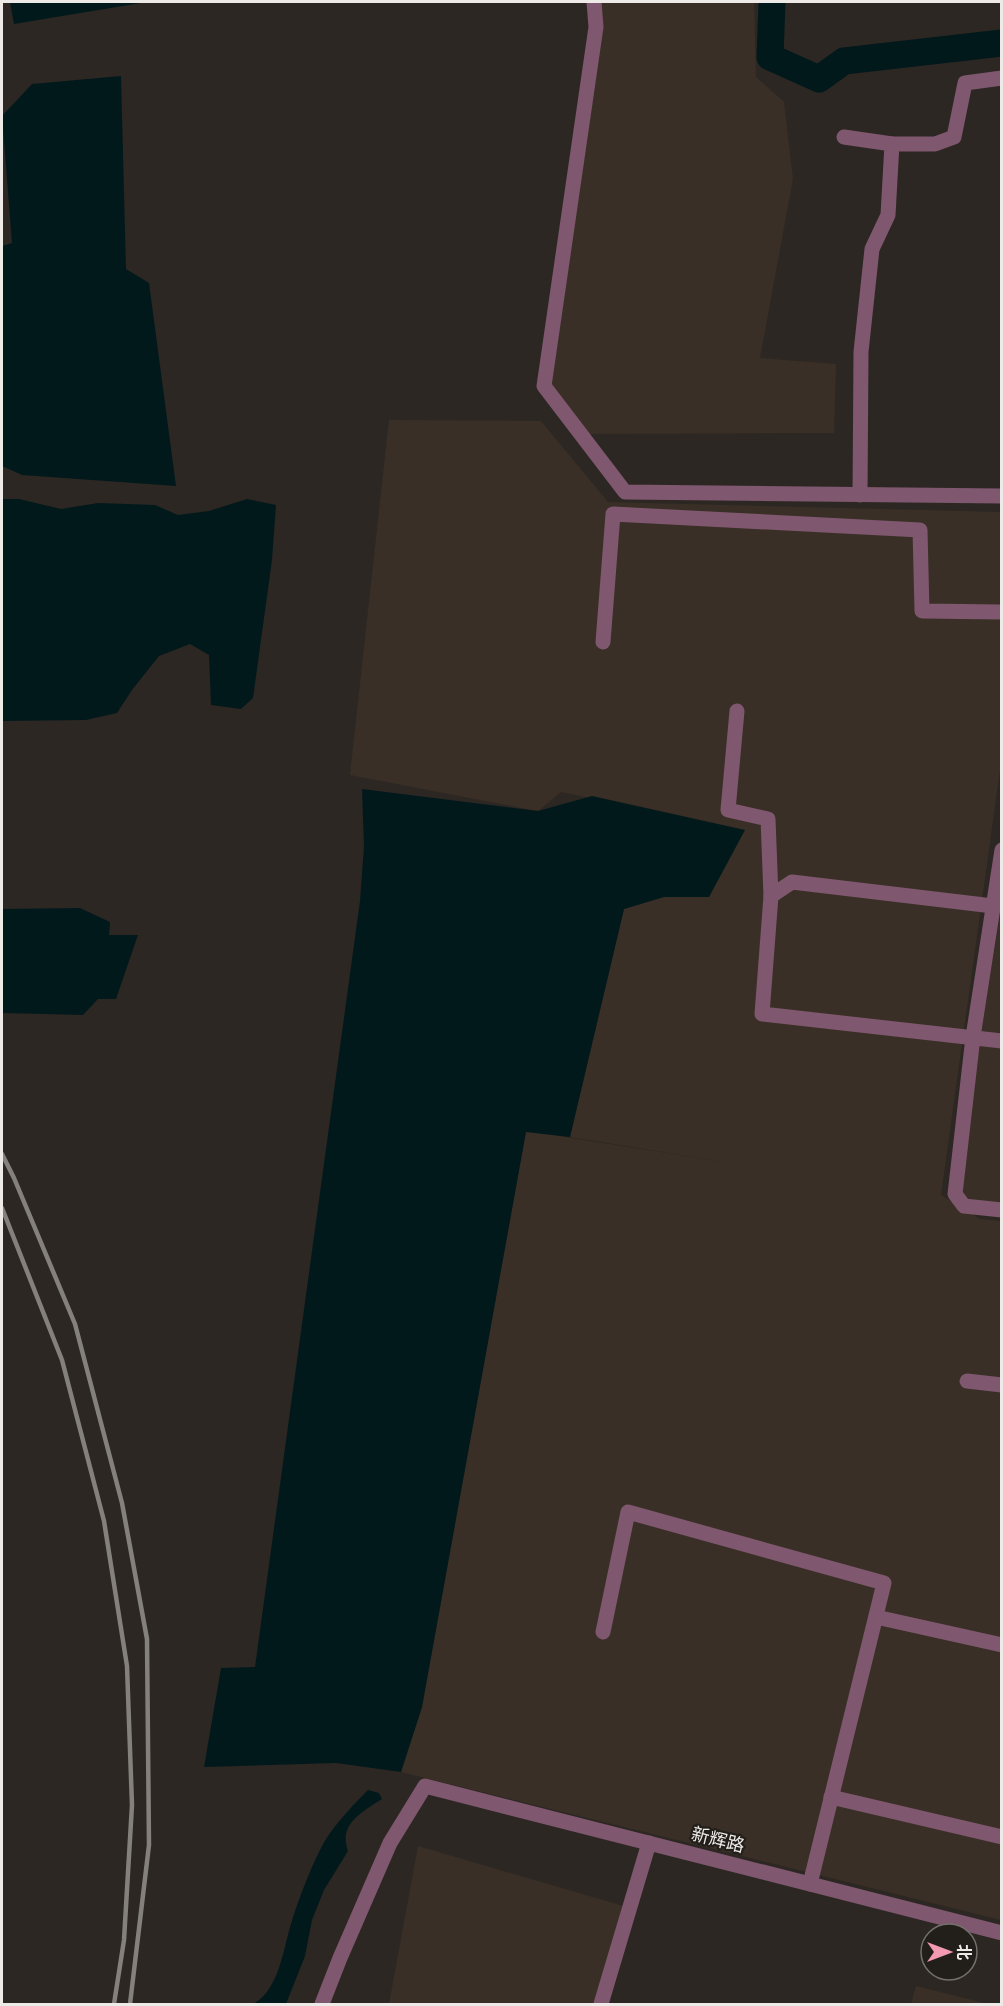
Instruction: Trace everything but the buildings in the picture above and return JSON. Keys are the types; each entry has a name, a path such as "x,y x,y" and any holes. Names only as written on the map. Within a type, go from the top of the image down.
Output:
{"street":[{"path":"594,2 596,27 544,386 625,492 1002,496"},
{"path":"844,137 892,144 935,144 954,137 964,83 1002,78"},
{"path":"860,495 861,352 872,249 888,215 892,144"},
{"path":"603,642 613,514 920,530 922,611 1002,612"},
{"path":"737,711 728,810 768,819 771,896 762,1014 1002,1041"},
{"path":"1002,850 973,1037 955,1194 964,1206 1002,1210"},
{"path":"771,896 792,882 993,906"},
{"path":"967,1381 1002,1385"},
{"path":"603,1632 628,1512 884,1583 810,1884"},
{"path":"876,1617 1002,1645"},
{"name":"新辉路","path":"322,2004 390,1843 425,1786 1002,1933"},
{"path":"831,1797 1002,1837"},
{"path":"601,2004 649,1843"}],"shaded area":[{"path":"598,2 754,2 756,77 784,102 793,179 760,358 836,364 834,433 580,434 544,386"},
{"path":"389,420 541,421 608,502 1001,512 1001,763 941,1195 980,1219 1001,1221 1001,1920 401,1772 422,1707 526,1131 731,1163 570,1137 624,909 664,897 709,897 744,830 561,792 538,811 350,775"},
{"path":"1001,909 1001,1210 964,1206 955,1194"},
{"path":"418,1846 630,1908 598,2004 389,2004"},
{"path":"916,1986 988,2004 911,2004"}],"water":[{"path":"10,2 147,2 14,24"},
{"path":"121,76 126,269 149,283 176,486 22,475 2,466 2,246 12,243 2,116 32,84"},
{"path":"2,499 19,499 61,509 98,503 155,505 178,515 209,511 247,499 276,505 272,560 253,698 241,709 211,705 209,655 190,644 159,656 117,713 86,720 2,721"},
{"path":"362,789 538,811 592,796 745,830 709,897 664,897 624,909 570,1137 526,1132 422,1707 401,1772 336,1763 204,1767 221,1668 255,1667 360,901 364,846"},
{"path":"80,908 110,922 109,935 138,935 116,999 98,999 83,1015 2,1013 2,909"},
{"path":"368,1790 379,1793 382,1799 360,1814 349,1826 346,1833 348,1851 324,1890 312,1920 305,1956 286,2004 253,2004 269,1989 279,1968 298,1903 321,1847 351,1807"}],"waterway":[{"path":"772,2 770,57 819,79 844,61 1002,43"}],"railway":[{"path":"2,1154 75,1324 122,1503 147,1639 149,1845 130,2004"},
{"path":"2,1208 62,1360 104,1521 127,1666 132,1805 124,1940 114,2004"}]}
